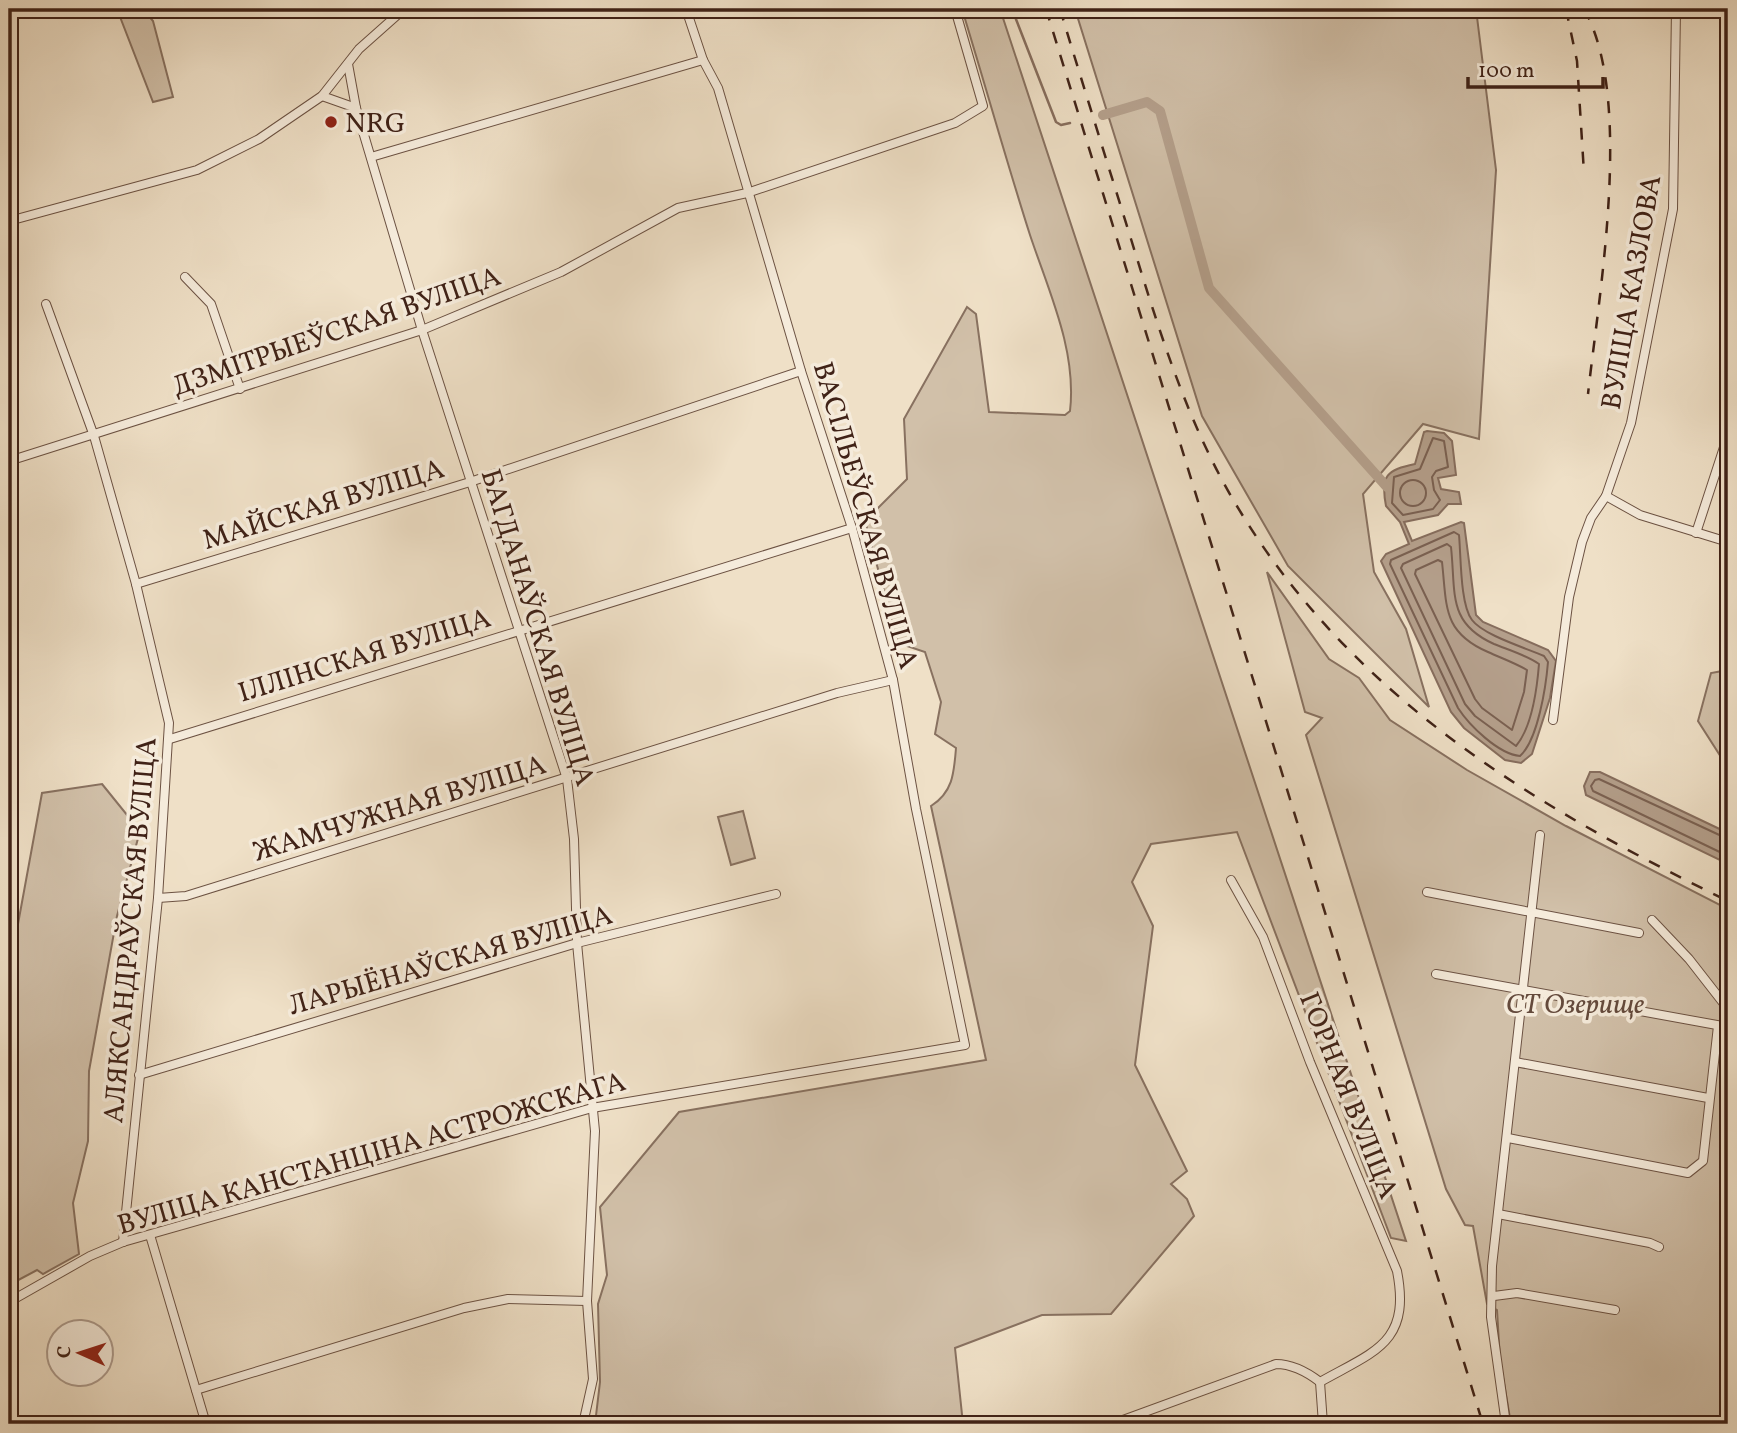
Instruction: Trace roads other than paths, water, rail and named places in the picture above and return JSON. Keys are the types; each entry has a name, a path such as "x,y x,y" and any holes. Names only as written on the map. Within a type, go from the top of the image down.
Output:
{"street":[{"path":"9,221 197,170 276,130 322,96 372,36 404,9"},
{"name":"ВАСІЛЬЕЎСКАЯ ВУЛІЦА","path":"686,9 703,60 718,89 801,371 852,528 893,680 916,809 965,1045"},
{"name":"ДЗМІТРЫЕЎСКАЯ ВУЛІЦА","path":"9,461 422,330 561,272 678,208 747,193 955,123 983,106 955,9"},
{"name":"ВУЛІЦА КАЗЛОВА","path":"1553,720 1569,597 1582,542 1591,518 1606,496 1634,408 1673,209 1676,9"},
{"path":"372,158 703,60"},
{"name":"БАГДАНАЎСКАЯ ВУЛІЦА","path":"348,64 356,108 422,330 567,779 574,839 577,943 595,1131 587,1301 593,1348 593,1378 583,1424"},
{"path":"322,96 356,108"},
{"path":"185,277 211,304 240,389"},
{"name":"АЛЯКСАНДРАЎСКАЯ ВУЛІЦА","path":"46,304 94,436 136,584 165,701 170,739 158,898 123,1242"},
{"name":"МАЙСКАЯ ВУЛІЦА","path":"136,584 470,482 801,371"},
{"path":"1696,533 1728,435"},
{"path":"1606,496 1640,515 1728,542"},
{"name":"ІЛЛІНСКАЯ ВУЛІЦА","path":"170,739 852,528"},
{"name":"ЖАМЧУЖНАЯ ВУЛІЦА","path":"158,898 186,895 567,779 837,693 893,680"},
{"path":"1506,1424 1491,1317 1492,1266 1540,835"},
{"name":"ГОРНАЯ ВУЛІЦА","path":"1231,880 1263,937 1310,1062 1397,1271 1402,1302 1393,1334 1362,1359 1320,1382"},
{"path":"1427,892 1639,933"},
{"name":"ЛАРЫЁНАЎСКАЯ ВУЛІЦА","path":"139,1075 577,943 776,894"},
{"path":"1651,920 1689,959 1728,1009"},
{"path":"1436,974 1728,1027"},
{"path":"1508,1138 1688,1172 1703,1161 1718,1026"},
{"name":"ВУЛІЦА КАНСТАНЦІНА АСТРОЖСКАГА","path":"9,1301 90,1256 123,1242 592,1108 965,1045"},
{"path":"1516,1062 1708,1098"},
{"path":"1497,1214 1650,1243 1659,1247"},
{"path":"150,1235 206,1424"},
{"path":"1493,1300 1517,1293 1615,1310"},
{"path":"196,1390 464,1308 508,1298 587,1301"},
{"path":"1112,1424 1276,1364 1285,1364 1320,1382 1322,1424"}],"water":[{"path":"1424,432 1444,433 1452,441 1456,475 1438,478 1441,489 1459,492 1461,504 1448,504 1438,515 1404,522 1412,541 1464,523 1476,615 1483,622 1548,650 1556,661 1550,698 1532,754 1521,763 1505,760 1464,728 1451,712 1381,561 1386,554 1409,544 1400,522 1386,506 1385,481 1392,472 1415,464"},
{"path":"1590,772 1600,772 1728,833 1728,864 1586,795 1584,786"}],"waterway":[{"path":"1012,9 1056,122 1061,125 1070,123"},
{"path":"1103,115 1147,102 1160,111 1209,288 1387,487"}],"railway":[{"path":"1046,9 1483,1424"},
{"path":"1060,9 1152,305 1186,403 1231,496 1277,566 1329,629 1386,685 1448,736 1513,782 1582,824 1728,901"},
{"path":"1566,9 1577,61 1584,173"},
{"path":"1584,9 1599,47 1607,92 1610,143 1605,251 1588,394"}],"place":[{"name":"NRG","path":"331,122"}],"park label":[{"name":"СТ Озерище","path":"1575,1003"}]}
